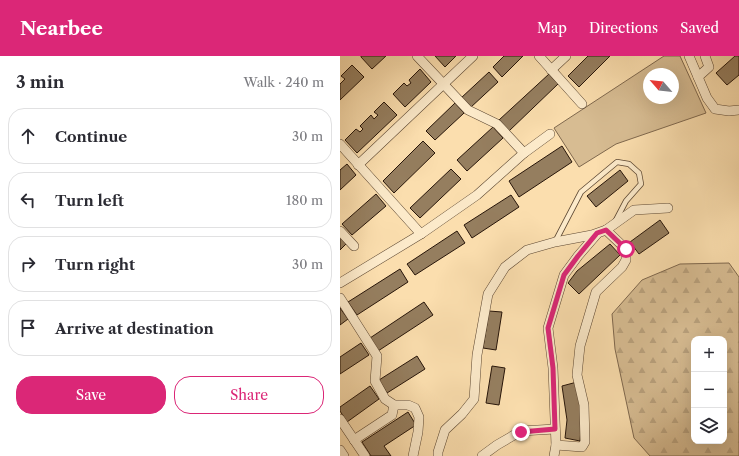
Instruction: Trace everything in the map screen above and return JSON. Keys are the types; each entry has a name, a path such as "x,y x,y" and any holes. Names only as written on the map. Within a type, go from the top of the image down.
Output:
{"street":[{"path":"417,56 468,110 498,124 524,153"},
{"path":"358,165 473,56"},
{"path":"539,56 582,104"},
{"path":"551,70 566,56"},
{"path":"689,56 708,98 715,109 729,111 739,110"},
{"path":"698,77 709,67 705,56"},
{"path":"340,283 421,234 477,195 524,153 550,134"},
{"path":"340,144 421,234"},
{"path":"554,456 556,445 553,368 548,328 564,275 578,256 601,232 634,210 668,208"},
{"path":"340,231 354,246"},
{"path":"438,456 445,430 462,414 474,399 477,355 488,294 505,266 527,250 601,232 626,249 626,260 622,267 596,292 580,346 577,375 584,405 585,442 582,447 556,445"},
{"path":"340,298 377,356 375,381 385,399 394,405 408,405 414,408 419,417 414,456"},
{"path":"354,440 392,415 394,405"},
{"path":"340,419 365,456"},
{"path":"482,456 497,445 521,432 555,429"},
{"path":"340,450 344,456"}],"lane":[{"path":"555,242 581,192 617,162 629,164 639,173 641,184 626,201 614,224"}],"green space":[{"path":"664,56 680,56 706,113 616,144 579,167 554,128 643,70 643,104 679,104 679,68 646,68"},
{"path":"729,263 739,277 739,456 650,456 634,438 615,349 612,314 642,280 680,264"}],"building":[{"path":"361,56 386,56 372,69"},
{"path":"435,56 456,56 445,67"},
{"path":"504,56 523,56 502,77 493,67"},
{"path":"588,56 610,56 579,87 568,76"},
{"path":"735,56 739,56 739,75 727,85 716,73"},
{"path":"352,65 364,77 340,100 340,84 345,79 341,76"},
{"path":"420,69 431,82 405,107 393,94 404,83 407,86 411,83 409,80"},
{"path":"489,72 498,82 470,108 461,98"},
{"path":"549,74 558,84 509,131 499,120"},
{"path":"384,102 397,115 357,153 345,140 356,129 360,132 363,129 360,126 371,115 374,119 378,115 374,112"},
{"path":"455,103 464,113 435,140 426,131"},
{"path":"493,127 503,138 467,171 457,160"},
{"path":"423,141 435,153 394,193 383,181"},
{"path":"562,146 572,162 519,197 509,181"},
{"path":"347,164 356,175 340,190 340,170"},
{"path":"451,169 461,179 420,218 410,208"},
{"path":"620,170 628,181 596,207 587,196"},
{"path":"376,194 386,206 352,235 342,224"},
{"path":"511,195 519,207 472,238 464,225"},
{"path":"660,220 669,233 639,254 630,242"},
{"path":"457,231 465,243 415,275 407,264"},
{"path":"340,235 347,243 340,250"},
{"path":"610,244 620,255 579,294 568,283 577,271"},
{"path":"400,269 408,282 357,315 348,302"},
{"path":"424,302 433,315 378,351 370,338"},
{"path":"340,308 348,319 340,325"},
{"path":"489,311 502,312 496,350 483,348"},
{"path":"361,343 369,355 340,374 340,357"},
{"path":"417,356 425,369 387,393 379,380"},
{"path":"492,366 505,368 499,405 486,403"},
{"path":"577,382 582,417 580,441 565,438 567,420 562,386"},
{"path":"370,386 379,399 347,422 340,411 340,407"},
{"path":"408,412 416,425 384,446 391,456 371,456 362,442"}],"route":[{"path":"521,432 555,429 553,368 548,328 564,275 597,233 606,230 626,249"}]}
